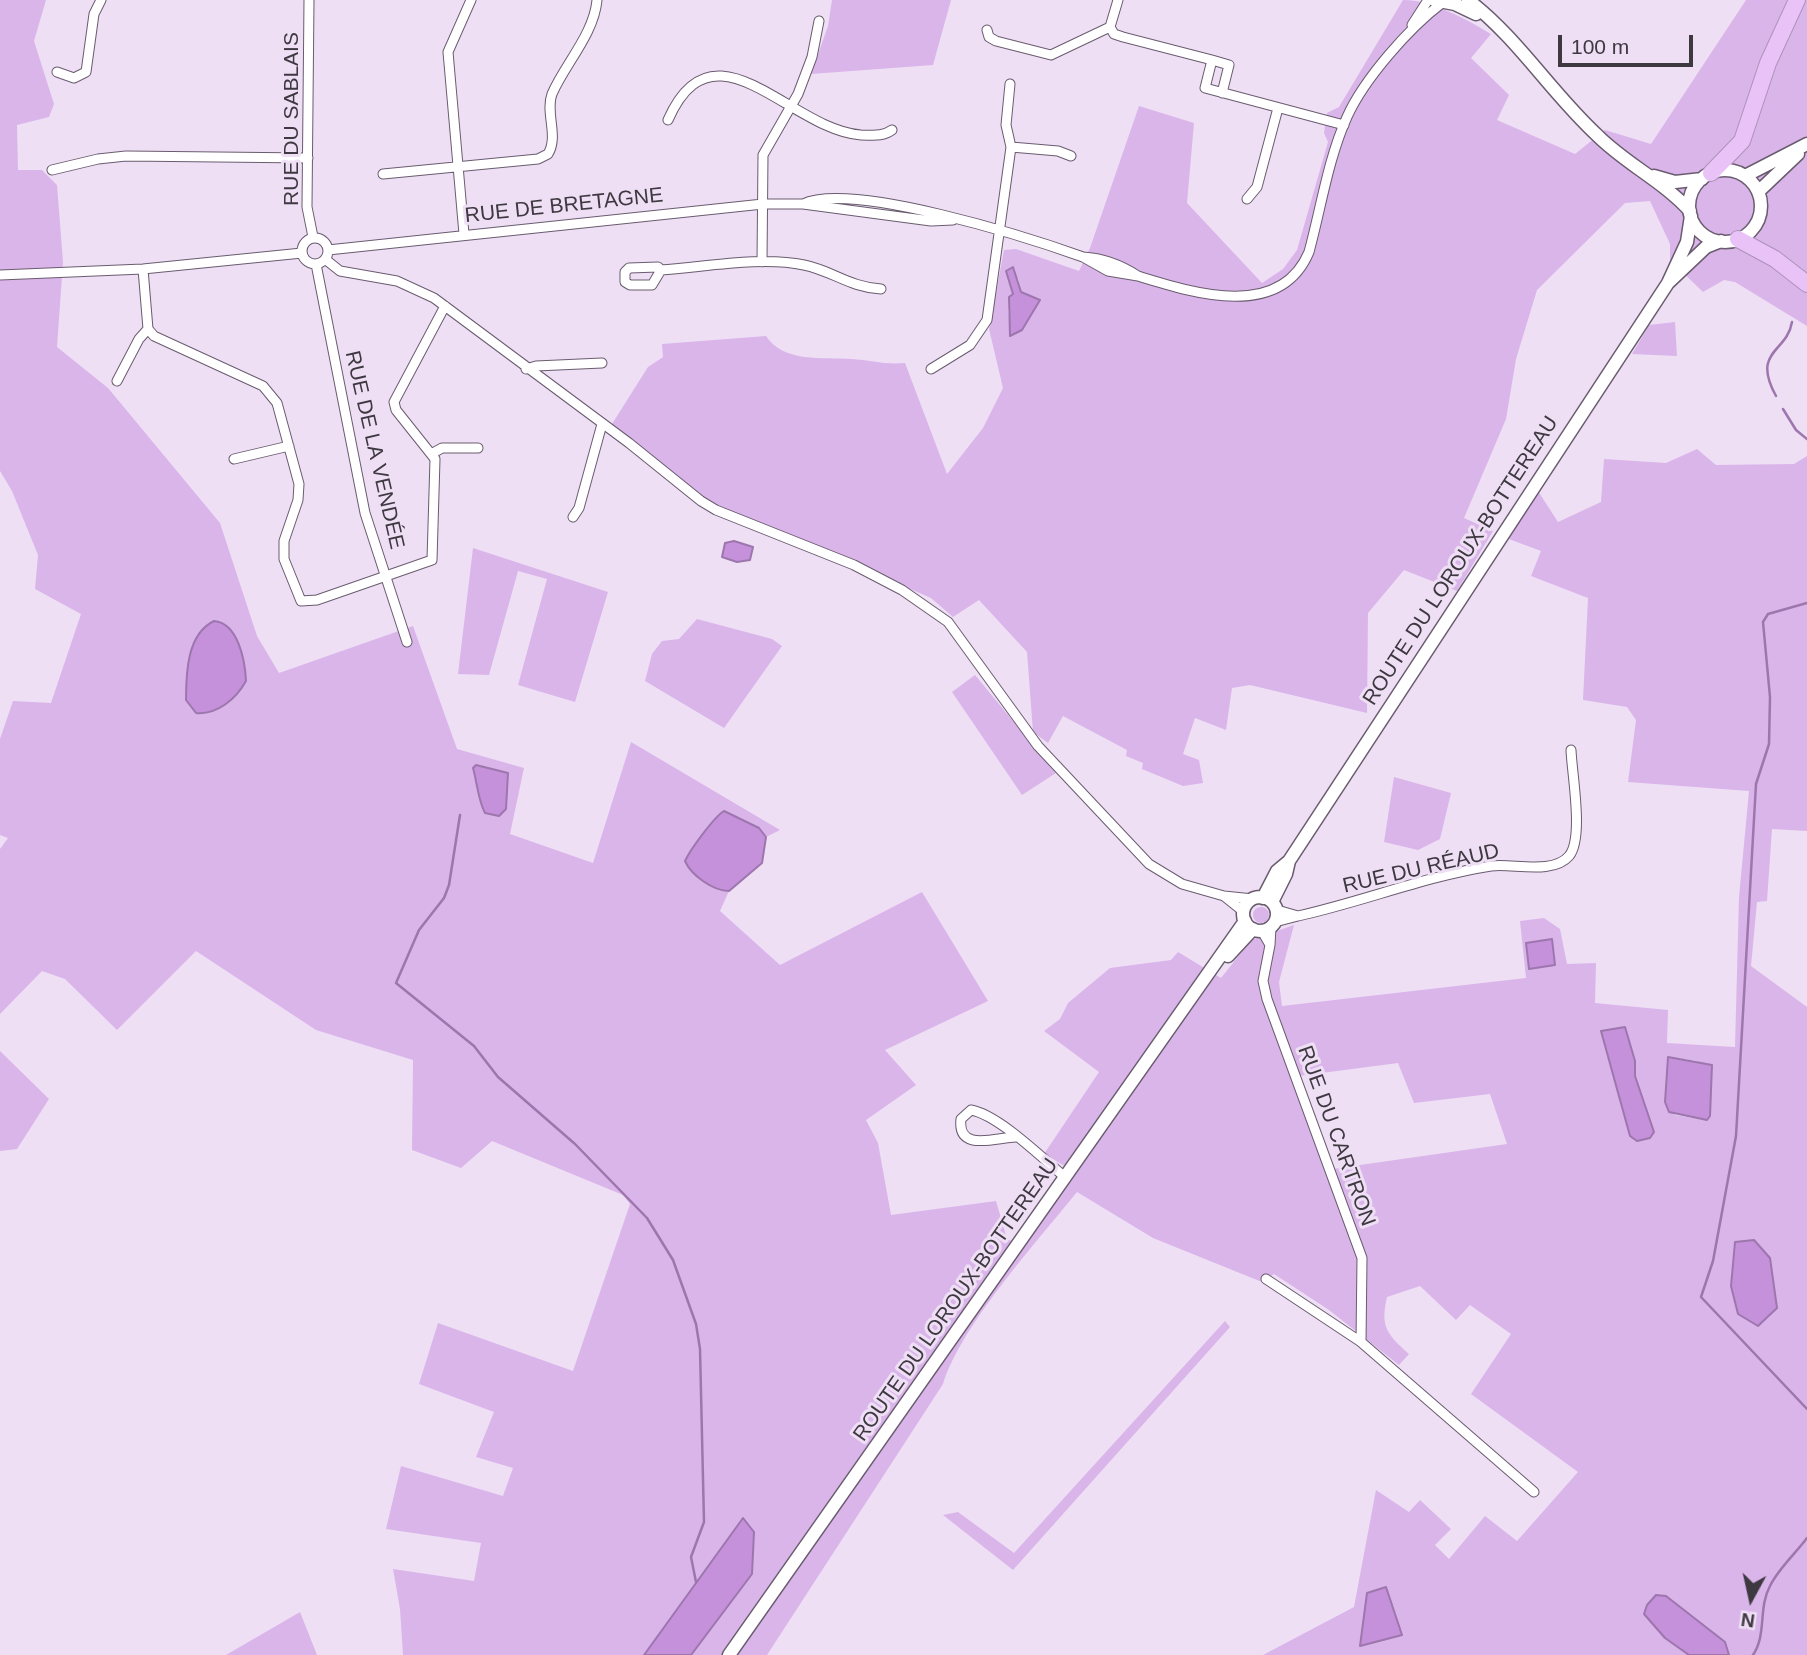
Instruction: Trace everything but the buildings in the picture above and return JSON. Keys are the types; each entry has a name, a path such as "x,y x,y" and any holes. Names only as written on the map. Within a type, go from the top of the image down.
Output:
{"highway":[{"path":"1706,176 1742,141 1768,63 1797,0"},
{"path":"1738,239 1775,258 1807,284"}],"main road":[{"path":"1468,0 1516,46 1599,138 1648,174 1690,214 1703,234 1721,241 1738,239 1757,221 1760,206 1758,192 1745,176 1730,171 1675,182 1648,174"},
{"path":"1443,1 1486,18"},
{"path":"1745,176 1807,145"},
{"path":"1758,192 1807,145"},
{"path":"1690,214 1692,192 1706,176"},
{"name":"ROUTE DU LOROUX-BOTTEREAU","path":"729,1655 1214,967 1261,915 1277,871 1289,861 1668,283 1687,242 1690,214"},
{"name":"ROUTE DU LOROUX-BOTTEREAU","path":"1668,283 1706,247 1721,241"}],"street":[{"path":"57,72 74,78 86,72 94,15 102,0"},
{"name":"RUE DU SABLAIS","path":"309,0 307,207 313,237"},
{"path":"464,234 448,52 471,0"},
{"path":"383,174 538,159 548,154 552,142 552,96 587,30 597,0"},
{"path":"1118,0 1110,27 1114,34 1229,65 1222,93"},
{"name":"RUE DE BRETAGNE","path":"1412,30 1428,0"},
{"name":"RUE DE BRETAGNE","path":"323,258 464,234 762,204 803,204 931,221 953,220 999,230 1083,257 1108,271 1139,276 1168,285 1242,297 1267,294 1286,284 1299,271 1309,252 1344,125 1354,103 1412,30 1443,1"},
{"path":"762,262 765,148 790,107 808,68 819,21"},
{"path":"987,30 989,37 996,41 1051,55 1110,27"},
{"path":"1212,60 1205,88 1344,125"},
{"path":"668,120 688,88 701,78 716,74 740,78 808,118 844,132 876,136 892,130"},
{"path":"932,369 970,345 984,327 989,311 1011,148 1006,125 1010,84"},
{"path":"1247,199 1257,187 1278,108"},
{"path":"1011,148 1058,151 1071,156"},
{"path":"52,170 98,159 126,156 308,158"},
{"path":"323,258 323,240 313,237 303,243 302,253 307,262 323,258 348,274 385,278 407,284 445,306 716,510 854,565 902,590 948,622 1038,746 1149,864 1182,884 1224,896 1261,915"},
{"path":"0,275 143,269 302,253"},
{"name":"RUE DE LA VENDÉE","path":"323,258 360,489 407,642"},
{"path":"661,270 762,262 802,264 860,288 881,289"},
{"path":"143,269 148,329 162,342 263,386 277,403 299,484 298,500 284,541 284,559 301,601 317,600 432,560 435,459 433,453 396,410 394,402 445,306"},
{"path":"117,381 139,339 148,329"},
{"path":"527,369 536,366 602,363"},
{"path":"573,517 579,508 603,424"},
{"path":"234,459 289,446"},
{"path":"433,453 442,448 478,448"},
{"name":"RUE DU RÉAUD","path":"1261,915 1298,916 1481,868 1552,865 1566,859 1573,849 1576,822 1571,750"},
{"path":"1224,896 1261,915"},
{"name":"RUE DU CARTRON","path":"1261,915 1270,945 1263,981 1266,999 1362,1258 1361,1342"},
{"path":"1016,1137 974,1142 966,1137 960,1128 961,1119 965,1112 978,1111 1016,1137 1066,1178"},
{"path":"1266,1279 1361,1342 1534,1492"}],"shaded area":[{"path":"0,0 46,0 34,41 54,104 49,117 17,125 18,170 42,170 57,185 63,262 57,347 108,388 220,523 257,636 279,673 413,626 457,749 524,768 510,834 593,863 631,742 780,830 766,837 749,823 709,826 685,861 692,872 703,881 729,891 720,911 780,965 922,892 988,1001 885,1050 916,1085 866,1120 878,1143 891,1215 996,1201 1007,1239 1014,1242 1068,1168 1044,1154 1099,1072 1044,1031 1060,1019 1068,1003 1110,968 1171,960 1178,952 1221,978 1251,940 1294,925 1279,982 1282,1006 1526,978 1520,921 1544,918 1560,929 1567,964 1596,963 1595,1003 1668,1010 1667,1043 1735,1047 1739,897 1749,791 1628,782 1636,720 1627,707 1583,700 1588,598 1531,576 1541,551 1506,538 1538,491 1558,522 1601,502 1604,459 1666,463 1697,449 1716,465 1794,464 1807,456 1807,831 1772,829 1767,901 1757,902 1751,966 1807,1007 1807,1655 1729,1655 1725,1642 1666,1596 1665,1638 1689,1655 1263,1655 1354,1607 1376,1490 1409,1512 1420,1500 1451,1529 1435,1545 1449,1559 1485,1516 1517,1541 1578,1472 1471,1394 1511,1334 1470,1305 1456,1320 1420,1286 1387,1297 1384,1316 1387,1329 1409,1354 1399,1365 1329,1310 1274,1274 1262,1282 1153,1238 1077,1192 983,1310 966,1336 943,1384 767,1655 691,1655 752,1574 743,1518 644,1655 403,1655 400,1609 393,1569 474,1581 481,1543 386,1529 401,1466 503,1496 513,1468 476,1457 494,1412 419,1384 438,1323 573,1371 630,1204 623,1195 492,1141 461,1168 412,1150 413,1060 316,1030 196,951 117,1030 65,979 42,971 0,1014 0,849 8,838 0,835 0,739 13,701 51,703 81,614 35,589 38,555 12,491 0,471","holes":["1668,1057 1697,1061 1704,1120 1675,1115 1665,1102","1398,1063 1414,1103 1490,1094 1507,1144 1325,1170 1291,1077","1735,1242 1770,1258 1777,1308 1767,1319 1731,1286"]},
{"path":"832,0 951,0 933,65 811,74 828,26"},
{"path":"1403,0 1414,1 1448,11 1491,34 1471,58 1509,95 1497,120 1575,154 1605,130 1651,144 1746,0 1807,0 1807,326 1735,282 1724,280 1703,292 1670,260 1670,244 1650,201 1625,203 1537,290 1516,359 1506,419 1464,518 1493,531 1457,591 1404,570 1368,613 1367,713 1250,685 1232,688 1226,730 1195,718 1183,754 1199,760 1203,783 1183,786 1142,769 1143,763 1126,756 1127,750 1063,716 1048,743 1033,732 1027,652 979,600 953,617 931,598 708,501 612,424 648,367 663,357 662,344 766,336 774,345 793,355 905,363 947,474 983,428 1003,388 989,329 1004,250 1016,249 1079,271 1090,248 1139,106 1194,123 1187,203 1262,283 1283,269 1297,250 1328,142 1324,133 1327,113 1339,107","holes":["1018,278 1021,292 1011,336 1008,311 1013,295 1012,285"]},
{"path":"1013,267 1021,292 1040,300 1022,330 1010,336 1009,297 1013,294 1006,271"},
{"path":"1675,322 1677,356 1632,354 1649,325"},
{"path":"734,541 753,547 750,560 737,562 722,557 725,543"},
{"path":"473,548 608,592 575,702 518,685 547,579 518,571 489,675 458,674"},
{"path":"697,619 772,639 782,646 724,728 645,681 652,654 662,641 679,639"},
{"path":"214,621 229,628 239,644 246,681 237,694 225,704 211,711 196,713 186,700 190,655 198,635"},
{"path":"975,675 1056,773 1022,795 952,692"},
{"path":"476,765 508,773 506,809 499,816 485,813 473,768"},
{"path":"1394,777 1451,793 1440,839 1418,850 1384,842"},
{"path":"724,811 759,828 766,837 762,863 729,891 703,881 692,872 685,861 703,834"},
{"path":"1258,907 1264,907 1269,915 1267,921 1258,923 1253,918 1253,912"},
{"path":"1552,939 1555,965 1529,969 1526,943"},
{"path":"1625,1027 1635,1061 1635,1076 1654,1132 1650,1138 1637,1141 1630,1136 1601,1031"},
{"path":"0,1051 49,1099 17,1149 0,1151"},
{"path":"1668,1057 1712,1065 1710,1116 1707,1120 1669,1112 1665,1102"},
{"path":"1754,1240 1770,1258 1777,1308 1758,1326 1738,1314 1731,1286 1735,1242"},
{"path":"1225,1321 1230,1327 1013,1570 943,1515 958,1512 1014,1553"},
{"path":"743,1518 754,1532 752,1574 691,1655 644,1655"},
{"path":"1386,1587 1402,1635 1360,1646 1367,1593"},
{"path":"1656,1595 1666,1596 1725,1642 1729,1655 1689,1655 1665,1638 1644,1614 1647,1605"},
{"path":"300,1612 317,1655 226,1655"}],"waterway":[{"path":"1776,396 1767,369 1773,353 1789,332 1792,322"},
{"path":"1783,409 1796,430 1807,439"},
{"path":"1807,603 1768,614 1763,622 1770,697 1769,744 1756,784 1736,1136 1713,1261 1701,1297 1807,1409"},
{"path":"460,815 449,885 444,898 419,930 396,983 474,1046 498,1077 575,1144 647,1218 673,1260 696,1324 700,1349 704,1522 691,1557 696,1582"},
{"path":"1753,1655 1760,1638 1766,1594 1782,1567 1807,1538"}]}
